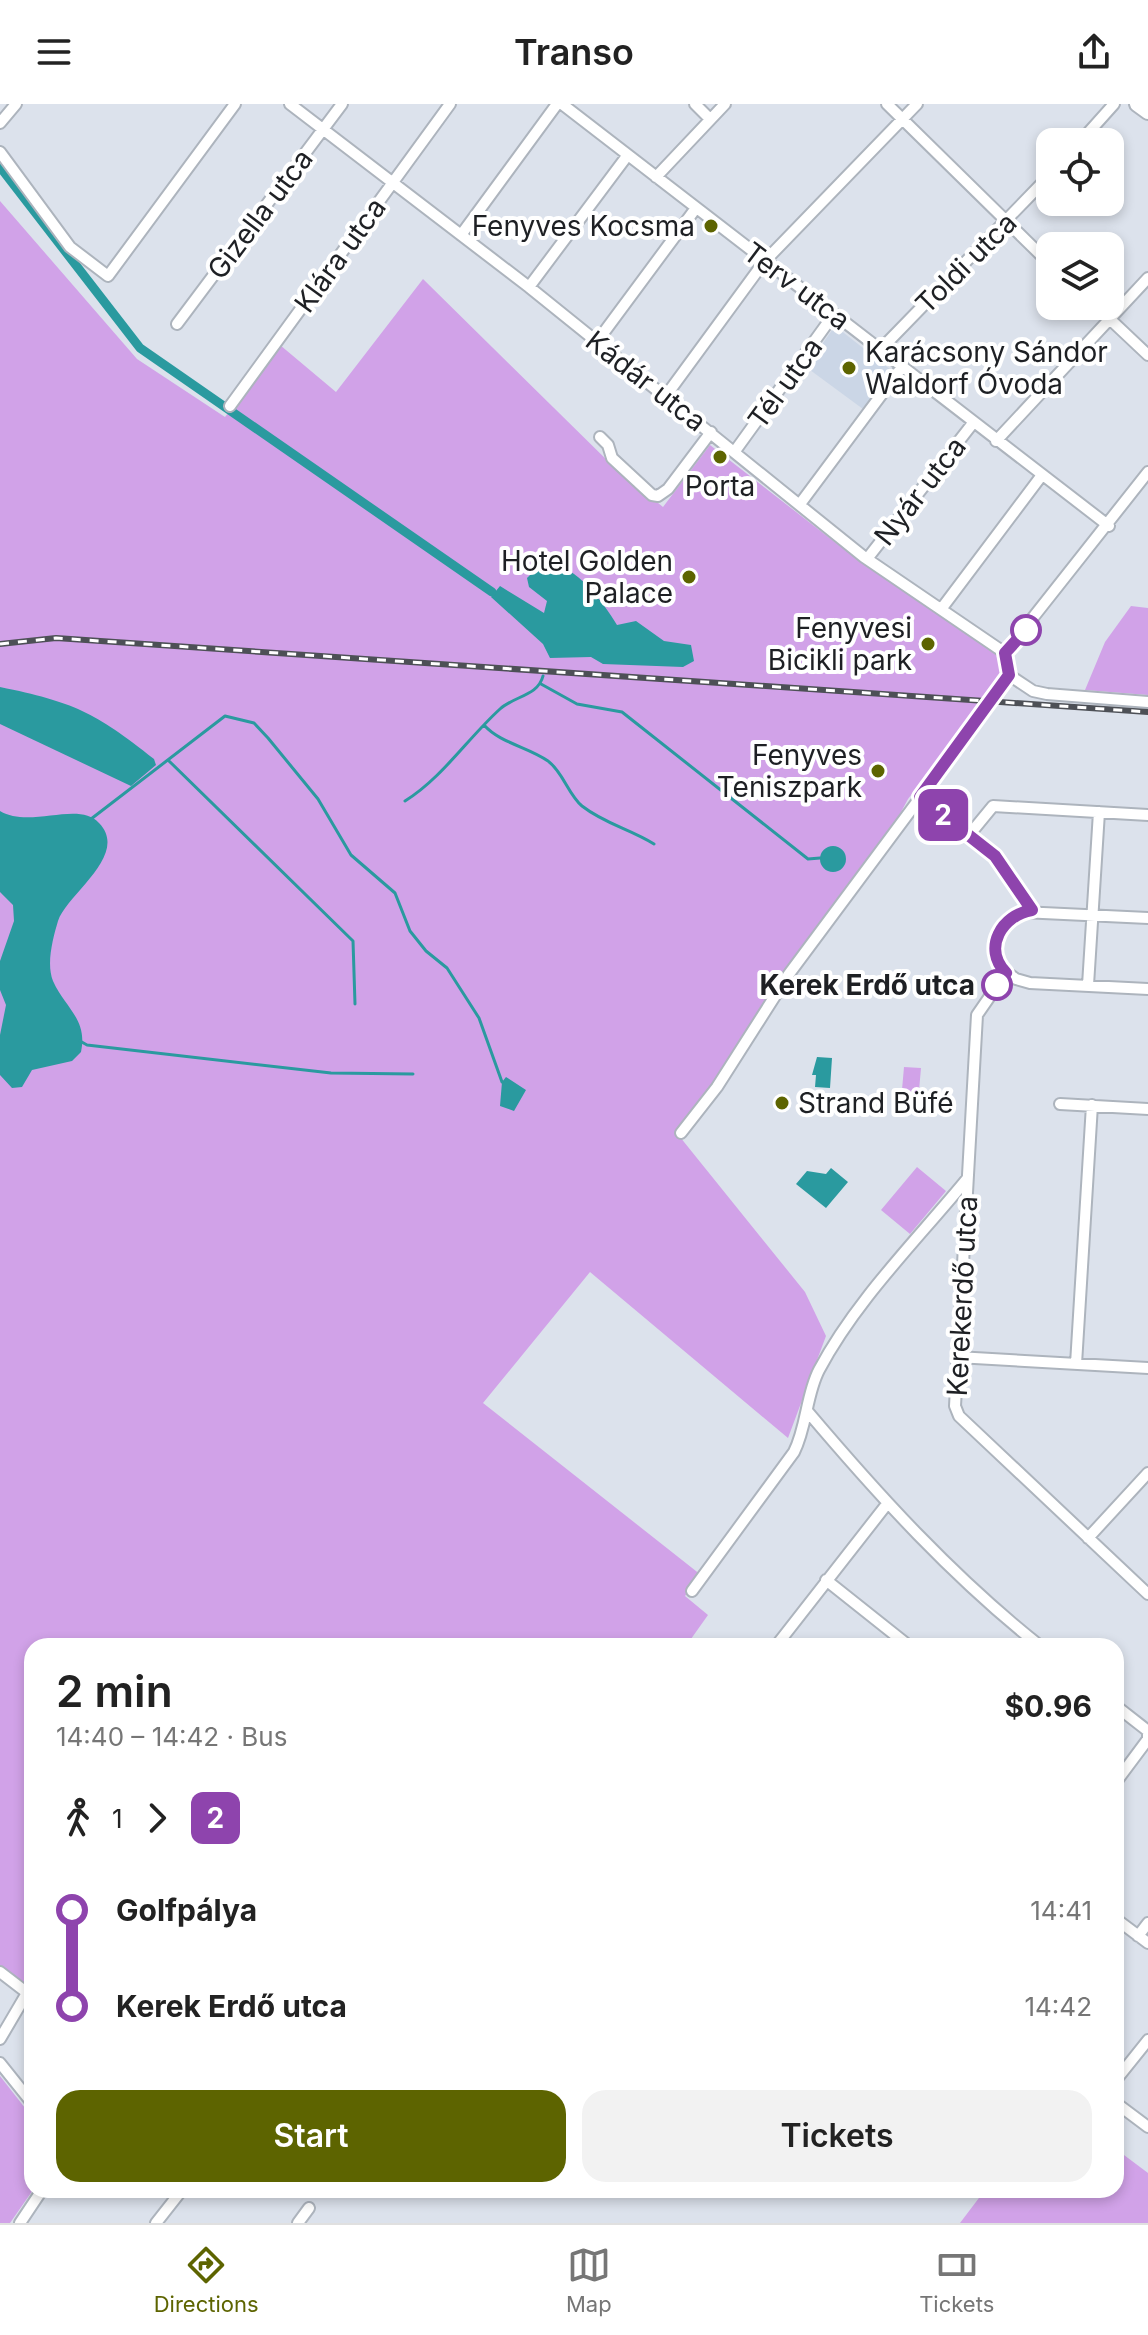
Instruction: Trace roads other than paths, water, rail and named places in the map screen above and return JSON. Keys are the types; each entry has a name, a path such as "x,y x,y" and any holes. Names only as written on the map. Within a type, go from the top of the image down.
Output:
{"street":[{"path":"0,123 16,104"},
{"path":"0,152 70,247 108,276 235,104"},
{"name":"Kádár utca","path":"290,104 529,287 867,559 1005,653"},
{"name":"Gizella utca","path":"177,324 342,104"},
{"name":"Klára utca","path":"230,406 450,104"},
{"path":"461,235 559,104"},
{"name":"Terv utca","path":"559,104 1109,526"},
{"path":"695,104 710,119"},
{"path":"656,177 725,104"},
{"path":"887,104 1036,251"},
{"path":"665,397 764,262 917,104"},
{"path":"1093,128 1114,104"},
{"path":"1137,104 1148,112"},
{"path":"529,287 627,156"},
{"name":"Toldi utca","path":"880,350 1036,191"},
{"path":"596,343 696,208"},
{"path":"1124,303 1148,278"},
{"name":"Tél utca","path":"735,451 834,314"},
{"path":"996,441 1107,320"},
{"path":"1111,320 1148,355"},
{"path":"800,504 902,367"},
{"name":"Nyár utca","path":"867,559 973,423"},
{"path":"600,437 608,445 612,458 652,495 658,496 668,489 711,432"},
{"path":"1148,472 1109,526 1005,653 1009,675 1033,691 1148,702"},
{"path":"942,608 1042,475"},
{"path":"681,1133 717,1087 781,984 1009,675"},
{"path":"920,797 995,856 1032,910"},
{"path":"970,834 993,806 1148,815"},
{"path":"1088,985 1099,812"},
{"path":"1148,918 1032,910 1010,918 997,936 997,960 1006,973 1030,983 1148,989"},
{"name":"Kerekerdő utca","path":"1006,973 977,1015 954,1393 959,1416 1148,1594"},
{"path":"1060,1104 1148,1109"},
{"path":"1076,1364 1092,1105"},
{"path":"692,1591 794,1452 817,1374 841,1332 967,1179"},
{"path":"957,1357 1148,1368"},
{"path":"808,1412 887,1504 982,1600 1030,1638"},
{"path":"1088,1538 1148,1473"},
{"path":"782,1638 887,1504"},
{"path":"826,1580 899,1638"},
{"path":"1124,1712 1148,1731 1148,1739 1124,1771"},
{"path":"1124,1925 1143,1939 1148,1923"},
{"path":"0,1972 24,1991"},
{"path":"0,2039 24,2003"},
{"path":"1124,2070 1148,2040"},
{"path":"0,2063 24,2093"},
{"path":"1124,2109 1148,2127"},
{"path":"20,2223 37,2198"},
{"path":"156,2223 176,2198"},
{"path":"298,2223 309,2208"}],"water":[{"path":"548,563 579,578 597,596 617,625 636,621 664,641 691,645 694,661 683,667 603,664 591,657 550,658 543,644 491,597 500,586 544,613 547,601 529,587 527,578 539,566"},
{"path":"0,687 47,698 82,711 133,743 154,759 156,765 131,786 0,724"},
{"path":"0,811 25,817 79,814 99,823 107,835 107,848 102,861 64,910 51,951 53,981 78,1022 81,1052 72,1061 32,1070 22,1087 12,1088 0,1075 0,1035 6,1005 0,990 0,961 14,921 13,905 0,892"},
{"path":"833,846 842,850 846,859 842,868 833,872 824,868 820,859 824,850"},
{"path":"817,1057 832,1058 830,1088 815,1087 816,1075 812,1075"},
{"path":"506,1077 526,1090 514,1111 500,1106 502,1082"},
{"path":"831,1168 848,1182 826,1208 796,1184 807,1171 826,1174"}],"waterway":[{"path":"0,167 140,348 492,592"},
{"path":"405,801 431,781 500,709 531,692 543,676"},
{"path":"541,684 577,704 622,712 808,859 820,858"},
{"path":"91,819 225,716 254,723 318,799 351,855 395,893 410,931 426,951 447,968 479,1018 502,1082"},
{"path":"484,725 498,736 548,761 582,806 654,844"},
{"path":"169,761 353,941 355,1004"},
{"path":"80,1041 87,1045 331,1073 413,1074"}],"railway":[{"path":"0,644 56,638 1148,712"}],"place":[{"name":"Fenyves Kocsma","path":"711,226"},
{"name":"Karácsony Sándor Waldorf Óvoda","path":"849,368"},
{"name":"Porta","path":"720,457"},
{"name":"Hotel Golden Palace","path":"689,577"},
{"name":"Fenyvesi Bicikli park","path":"928,644"},
{"name":"Fenyves Teniszpark","path":"878,771"},
{"name":"Kerek Erdő utca","path":"997,985"},
{"name":"Strand Büfé","path":"782,1103"}]}
